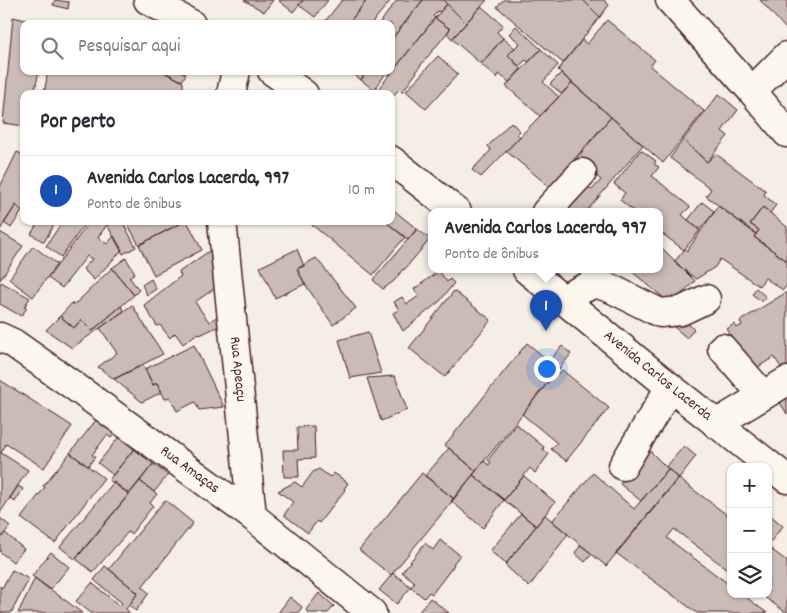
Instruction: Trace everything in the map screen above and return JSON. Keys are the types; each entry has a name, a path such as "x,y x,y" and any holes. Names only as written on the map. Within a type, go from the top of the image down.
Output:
{"street":[{"path":"148,0 184,20"},
{"path":"670,0 787,132"},
{"path":"752,91 787,56"},
{"path":"231,90 235,75"},
{"path":"278,75 298,90"},
{"path":"395,163 452,208"},
{"path":"550,208 582,173"},
{"name":"Rua Apeaçu","path":"222,225 252,516"},
{"name":"Avenida Carlos Lacerda","path":"531,273 716,424 787,479"},
{"path":"562,299 595,283 612,288 660,313 681,310 706,299"},
{"name":"Rua Amaças","path":"0,337 13,343 74,386 252,516 372,613"},
{"path":"722,348 763,395"},
{"path":"716,424 787,381"},
{"path":"623,466 670,387"}],"building":[{"path":"55,0 69,2 68,9 53,5"},
{"path":"244,0 273,0 264,12"},
{"path":"280,0 303,0 293,12"},
{"path":"303,0 328,0 315,17 299,5"},
{"path":"342,0 367,0 351,20 326,20"},
{"path":"367,0 391,0 374,20 351,20"},
{"path":"397,0 423,0 395,35 395,20 382,20"},
{"path":"423,0 443,0 447,4 440,12 438,11 433,16 435,18 395,68 395,35"},
{"path":"443,0 487,0 466,23"},
{"path":"503,0 583,0 600,17 563,63 497,7"},
{"path":"583,0 604,0 609,5 600,17"},
{"path":"760,0 787,0 787,30"},
{"path":"447,4 466,23 452,39 447,33 450,29 435,18"},
{"path":"481,6 503,25 497,32 503,38 481,64 452,39"},
{"path":"13,17 25,20 20,20 20,75 38,75 35,90 20,90 20,125 3,123"},
{"path":"435,18 450,29 416,71 402,92 399,89 395,94 395,90 378,90 390,75 395,75 395,68"},
{"path":"607,20 655,60 650,66 704,111 663,163 558,70 582,40 587,44"},
{"path":"516,26 541,49 529,62 526,60 519,66 508,55 520,43 509,34"},
{"path":"503,38 515,48 508,55 521,69 509,82 499,74 497,78 481,64"},
{"path":"541,49 558,65 543,82 559,97 540,116 506,86"},
{"path":"438,56 458,74 426,109 406,91"},
{"path":"561,73 572,83 562,94 550,84"},
{"path":"47,75 170,75 183,82 183,90 45,90"},
{"path":"170,75 185,75 182,81"},
{"path":"355,75 364,75 361,80"},
{"path":"364,75 385,75 374,90 361,80"},
{"path":"572,83 611,117 550,187 506,151"},
{"path":"719,94 738,110 722,131 728,136 707,162 683,140"},
{"path":"611,117 643,145 589,208 567,208 586,186 592,190 601,180 582,162 576,168 572,164"},
{"path":"511,122 520,131 517,134 520,137 481,177 472,170 491,150 488,146"},
{"path":"683,140 707,162 716,154 766,191 764,195 776,205 770,213 763,207 750,224 759,230 756,234 706,196 711,189 670,158"},
{"path":"641,150 656,161 654,164 659,167 652,176 690,207 682,215 700,230 684,250 663,234 663,208 630,208 620,200 625,193 614,184"},
{"path":"17,152 20,153 20,209 16,205 0,230 0,187"},
{"path":"702,202 715,212 699,230 688,220"},
{"path":"16,205 20,209 20,214 11,228 4,223"},
{"path":"718,206 756,234 754,237 787,261 787,285 783,290 765,278 759,286 720,259 715,267 696,279 674,262 685,249 687,251"},
{"path":"763,207 787,227 787,261 754,237 759,230 750,224"},
{"path":"395,211 417,229 408,240 390,225 395,225"},
{"path":"37,225 54,225 44,242 31,234"},
{"path":"60,225 84,225 61,257 46,246"},
{"path":"87,225 107,225 98,237 107,244 114,236 122,250 94,280 83,269 92,259 87,256 62,288 48,278"},
{"path":"107,225 124,225 136,247 123,254"},
{"path":"128,225 177,225 139,245"},
{"path":"177,225 189,225 202,250 154,275 139,245"},
{"path":"312,225 390,225 405,237 373,275"},
{"path":"417,229 428,237 428,241 394,281 383,289 373,280"},
{"path":"0,232 23,246 0,280"},
{"path":"218,245 221,284 195,302 209,322 224,312 225,323 200,335 198,333 183,344 175,333 170,338 160,325 157,326 144,305 181,276 179,272"},
{"path":"33,246 57,264 33,297 9,279"},
{"path":"297,249 304,266 297,269 305,284 275,298 260,267"},
{"path":"663,249 695,281 671,304 634,273 663,273"},
{"path":"126,258 135,273 129,277 139,290 134,295 112,268"},
{"path":"316,258 356,308 333,325 297,269"},
{"path":"112,268 134,295 92,331 81,320 74,328 60,316"},
{"path":"436,273 440,273 447,282 450,279 454,283 440,301 403,331 393,313 399,310 394,302 402,297 407,304 419,296 414,289"},
{"path":"151,279 156,289 147,295 142,285"},
{"path":"1,282 30,298 24,307 27,308 21,316 0,304"},
{"path":"756,288 766,297 762,302 752,294"},
{"path":"454,291 491,320 445,377 409,348"},
{"path":"787,292 787,376 774,357 753,370 727,329 734,324 737,328 742,325 740,321"},
{"path":"132,305 163,354 114,379 98,367 117,353 100,328"},
{"path":"121,306 124,311 72,348 46,330 60,316 74,328 81,320 92,331"},
{"path":"681,318 694,329 687,338 674,327"},
{"path":"368,332 381,373 350,378 339,340"},
{"path":"527,343 559,369 476,471 445,445"},
{"path":"194,345 224,407 199,410 195,402 177,411 170,397 165,399 157,383 153,385 145,369"},
{"path":"562,346 571,354 559,369 549,361"},
{"path":"143,365 153,385 157,383 162,392 142,402 114,379"},
{"path":"562,370 609,408 566,461 551,449 557,443 522,414 556,372 559,374"},
{"path":"395,376 407,410 381,421 367,378"},
{"path":"0,380 72,426 44,468 6,444 1,453 28,470 0,513"},
{"path":"787,389 787,414 776,396"},
{"path":"97,419 115,433 111,438 107,435 92,455 95,457 88,466 70,453"},
{"path":"516,424 544,447 543,449 549,454 535,473 530,468 504,500 473,475 484,461 489,465 491,462 488,460"},
{"path":"314,426 315,458 298,459 299,477 284,477 283,450 298,450 297,427"},
{"path":"119,437 134,449 113,475 98,463"},
{"path":"684,446 696,456 679,478 666,467"},
{"path":"449,448 476,471 454,499 425,476"},
{"path":"134,449 153,464 129,494 109,480"},
{"path":"648,449 668,469 641,501 620,484"},
{"path":"70,453 104,478 55,543 21,518 45,487 43,486"},
{"path":"153,464 168,475 154,492 140,481"},
{"path":"319,469 330,477 334,473 348,483 345,490 319,523 317,521 308,533 284,515 293,502 278,491 295,482 302,487 313,472"},
{"path":"668,469 679,478 606,566 552,521 593,473 634,509"},
{"path":"422,473 454,499 391,575 359,550"},
{"path":"473,475 504,500 483,528 451,501"},
{"path":"524,476 555,502 536,526 504,500"},
{"path":"678,478 727,515 727,569 674,529 667,538 727,583 727,598 747,598 767,613 697,613 616,553"},
{"path":"140,481 157,494 150,503 153,506 131,534 128,532 93,572 76,559"},
{"path":"114,482 129,494 75,559 60,547"},
{"path":"18,486 23,489 15,502 10,498"},
{"path":"165,500 193,523 142,587 149,593 136,611 129,605 138,593 109,569"},
{"path":"521,514 536,526 506,564 490,551"},
{"path":"545,515 568,534 529,587 505,565"},
{"path":"772,517 783,526 772,540"},
{"path":"0,518 10,526 0,539"},
{"path":"5,533 24,549 13,562 0,552 0,539"},
{"path":"440,540 460,555 432,594 429,592 424,598 411,587 415,582 402,572 425,543 433,550"},
{"path":"581,545 592,554 585,562 575,553"},
{"path":"772,550 787,561 787,613 766,598 772,598"},
{"path":"51,552 69,567 50,590 32,576"},
{"path":"105,566 138,593 126,609 130,613 91,613 76,601 92,583 120,606 122,603 94,580"},
{"path":"12,570 29,579 11,613 0,613 0,586 2,588"},
{"path":"393,573 411,587 397,604 379,590"},
{"path":"35,578 73,606 82,613 18,613"},
{"path":"319,593 334,606 328,613 309,613 306,610"},
{"path":"290,597 302,607 298,613 278,613"},
{"path":"430,598 449,613 418,613"}],"place":[{"name":"Avenida Carlos Lacerda, 997","path":"546,331"}]}
